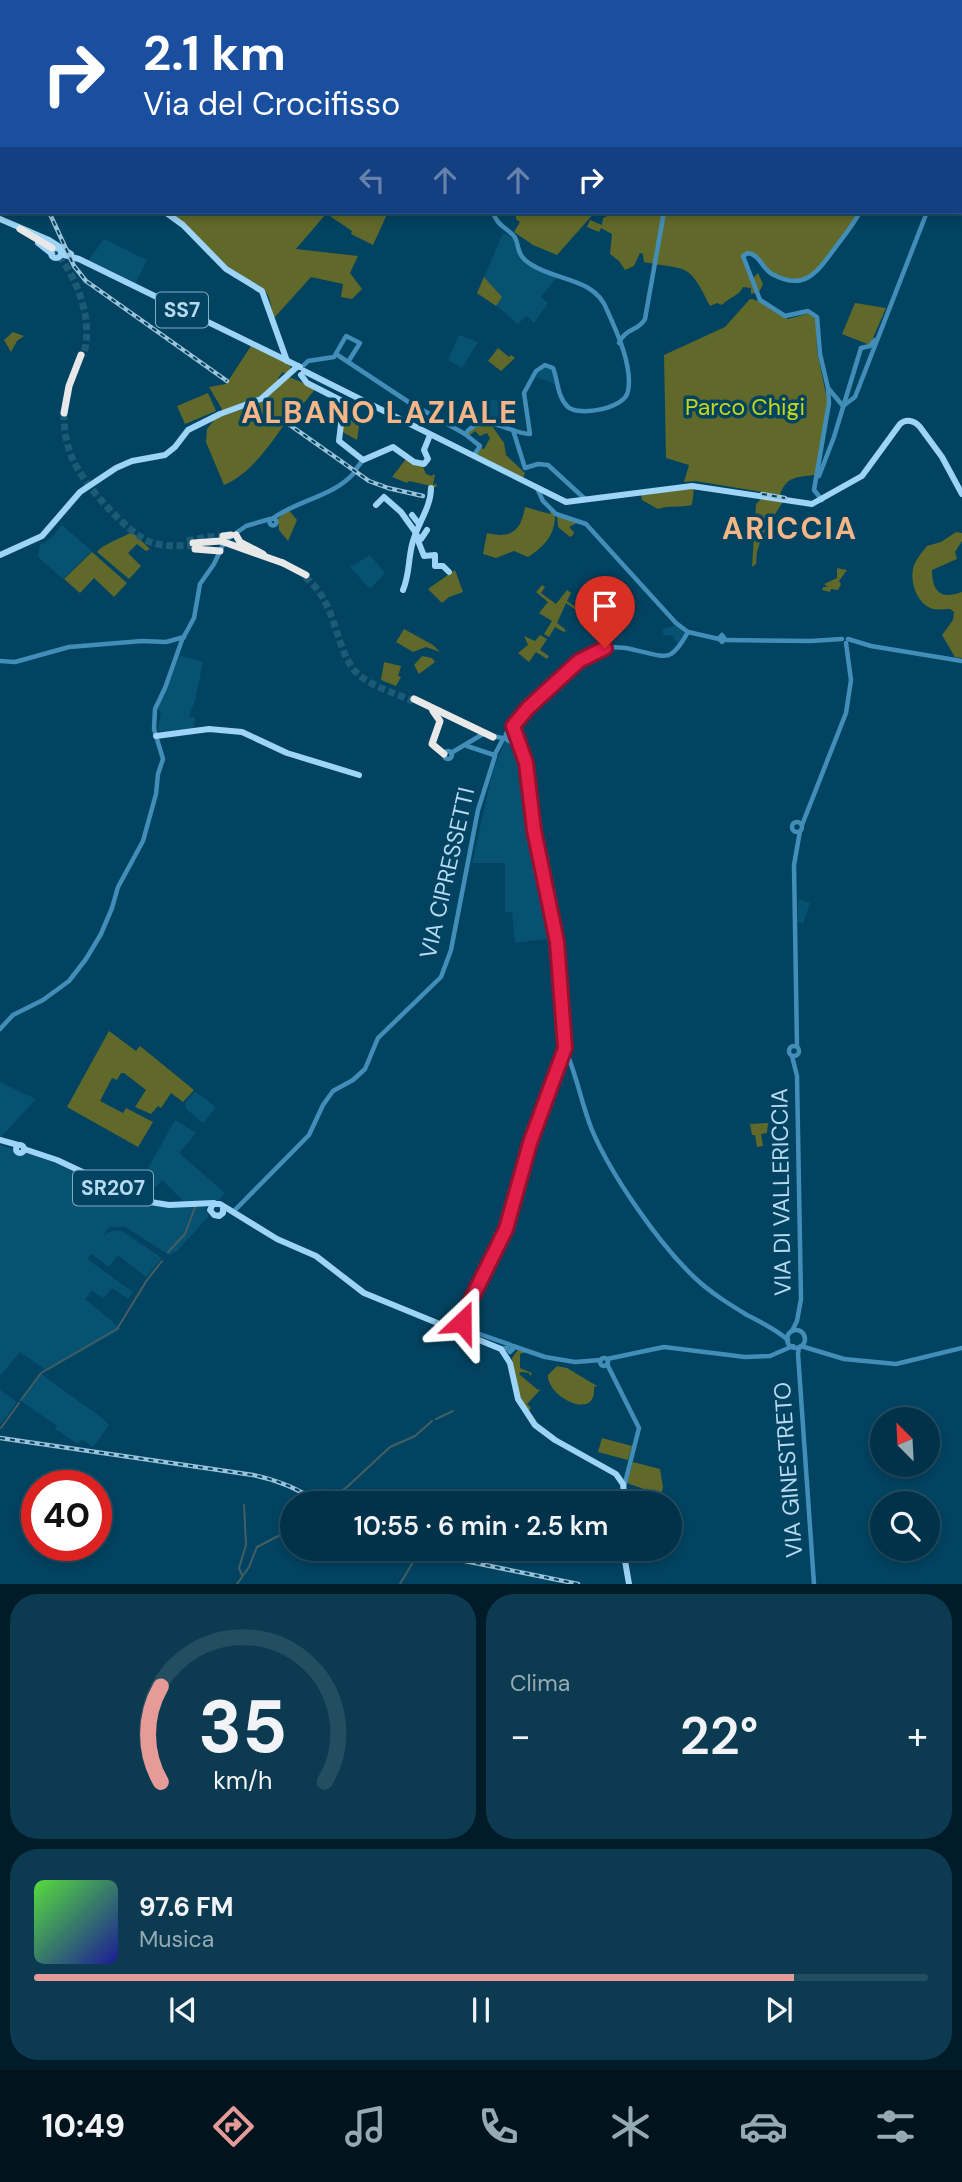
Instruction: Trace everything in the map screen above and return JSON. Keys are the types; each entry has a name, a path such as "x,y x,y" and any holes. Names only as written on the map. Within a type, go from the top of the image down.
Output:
{"highway":[{"path":"20,229 56,250"},
{"path":"65,413 82,355"},
{"path":"225,541 270,558"},
{"path":"225,541 283,564"},
{"path":"194,546 239,541 306,576"},
{"path":"414,700 493,737"},
{"path":"438,712 440,722 432,744 447,754"}],"main road":[{"path":"168,214 183,225 226,270 252,283 265,295 284,353 289,362 299,370 566,502 685,486 809,504 823,500 853,481 865,471 901,423 911,421 920,427 942,457 962,494"},
{"name":"SS7","path":"0,219 56,250 289,362"},
{"name":"SS7","path":"20,229 45,238 56,250"},
{"path":"299,370 307,383 346,403 340,441 363,460 391,447 417,464 424,464 428,459 425,449 430,435"},
{"path":"0,555 42,536 81,491 116,468 129,462 164,455 190,429 220,414 261,399 299,370"},
{"path":"402,590 431,488"},
{"path":"376,505 384,497 401,512 416,536 424,556 435,555 435,566 443,566 449,572"},
{"path":"412,515 419,524"},
{"path":"416,536 421,539 427,530"},
{"path":"156,736 209,729 241,732 287,752 359,775"},
{"name":"SR207","path":"0,1141 57,1160 144,1201 167,1205 204,1202 212,1207 216,1216 223,1211 236,1213"},
{"name":"SR207","path":"212,1207 220,1204 223,1211"},
{"path":"236,1213 275,1238 320,1259 366,1294 508,1349 517,1398 536,1426 552,1438 623,1477 624,1491"},
{"path":"625,1561 629,1584"}],"street":[{"path":"619,344 624,333 642,324 645,319 664,214"},
{"path":"820,469 828,388 820,354 816,316 807,311 791,317 785,316 766,305 760,300 743,256 754,254 771,274 805,280 826,262 859,214"},
{"path":"844,406 855,397 926,214"},
{"path":"463,431 483,424 503,425 529,434 531,432 524,395 540,367 548,365 553,368 563,401 572,409 582,411 622,402 628,392 628,363 602,299 578,282 531,264 518,253 514,236 494,215"},
{"path":"299,370 307,361 333,357 346,336 360,343 348,362"},
{"path":"823,500 815,492 820,469 844,406 861,348 870,346 878,337"},
{"path":"336,354 410,403 463,431 480,446 474,455"},
{"path":"828,388 844,406"},
{"path":"512,429 525,468 546,464 565,479 582,498"},
{"path":"517,440 521,433"},
{"path":"0,1030 13,1015 42,1001 69,980 89,955 113,907 118,887 144,837 163,760 153,723 154,711 194,618 200,584 225,541 247,525 272,520 300,502 337,488 363,460"},
{"path":"537,488 542,499 556,514 583,522 600,538 664,610 688,632 719,639 722,635 725,640 845,640 872,647 962,661"},
{"path":"542,499 545,494 560,502 566,502"},
{"name":"VIA CIPRESSETTI","path":"236,1213 307,1137 331,1093 357,1078 368,1066 377,1039 441,977 451,950 479,805 495,755 510,736 512,722 584,657 601,649 621,647 665,657 678,648 688,632"},
{"path":"0,661 15,662 69,647 142,641 169,642 184,637"},
{"name":"VIA DI VALLERICCIA","path":"782,1350 797,1321 801,1300 795,1062 799,1051 794,1047 797,1010 794,865 799,828 806,819 846,713 851,682 845,640"},
{"path":"447,754 466,746 481,735 510,736 521,748 527,768 534,830 557,942 565,1048 594,1135 613,1171 642,1213 695,1278 720,1298 797,1346 844,1359 906,1363 962,1348"},
{"path":"466,746 495,755"},
{"path":"565,1048 530,1143 506,1229 462,1318 463,1325 508,1349 523,1349 545,1357 575,1362 604,1363 614,1357 664,1347 744,1357 769,1356 797,1346 805,1338"},
{"name":"VIA DI VALLERICCIA","path":"797,1321 806,1345 812,1350"},
{"path":"781,1335 801,1331"},
{"name":"VIA GINESTRETO","path":"797,1346 814,1584"},
{"path":"604,1363 639,1428 623,1477"}],"shaded area":[{"path":"503,233 513,238 520,257 557,277 541,297 548,303 534,323 526,316 518,324 492,302 477,294"},
{"path":"104,239 147,260 135,284 88,261"},
{"path":"459,335 478,342 462,368 448,360"},
{"path":"550,366 557,385 536,377 540,369"},
{"path":"497,399 500,418 488,422 483,403"},
{"path":"62,525 92,551 63,579 38,557 40,545 52,537"},
{"path":"370,555 385,573 370,589 350,567"},
{"path":"677,625 685,633 678,645 672,635 664,636 662,629"},
{"path":"180,655 203,662 189,716 195,718 194,729 161,732 158,730 161,711 157,709"},
{"path":"505,741 511,745 516,744 524,761 532,829 555,938 515,943 512,912 505,912 505,863 472,863 493,770"},
{"path":"798,899 810,903 803,924 798,922"},
{"path":"0,1082 36,1099 0,1138"},
{"path":"195,1091 216,1107 203,1123 186,1109 185,1103"},
{"path":"175,1120 196,1133 179,1153 225,1193 218,1201 184,1202 162,1180 145,1199 133,1195"},
{"path":"0,1145 55,1162 128,1198 168,1207 203,1204 208,1217 176,1252 169,1255 125,1227 109,1227 104,1235 114,1230 122,1231 162,1258 146,1277 118,1255 109,1267 91,1254 87,1259 133,1292 128,1299 112,1288 104,1298 92,1291 85,1299 121,1329 47,1371 20,1352 0,1376"},
{"path":"41,1374 109,1425 93,1447 82,1439 78,1444 21,1401"},
{"path":"0,1390 17,1402 0,1425"}],"green space":[{"path":"171,214 327,214 296,249 358,256 350,273 362,289 352,299 341,297 343,284 311,277 274,318 269,298 263,288 236,275 223,265"},
{"path":"327,214 387,214 373,245 351,234 352,231"},
{"path":"516,214 593,214 557,255 533,245 514,232 520,222 516,219"},
{"path":"612,214 858,214 809,278 778,276 755,255 744,254 752,279 758,273 763,284 759,292 751,294 751,288 743,287 722,305 717,303 710,306 697,281 685,270 644,262 643,254 640,253 634,266 625,270 610,254 612,234 601,228 599,232 587,227 590,220 602,225 603,218"},
{"path":"484,277 502,297 496,306 477,293"},
{"name":"Parco Chigi","path":"750,299 788,319 810,313 816,323 817,351 828,404 815,475 789,481 780,495 695,481 684,482 689,465 666,458 664,355 725,327"},
{"path":"855,303 886,308 870,345 842,334"},
{"path":"13,332 24,336 17,341 11,352 4,340"},
{"path":"251,346 290,365 291,369 287,375 283,372 278,378 279,381 265,394 223,411 209,387 226,384"},
{"path":"498,348 509,357 511,355 515,358 501,371 488,361"},
{"path":"289,377 316,388 256,461 224,485 206,442 207,429 215,419 262,402"},
{"path":"208,393 216,411 185,424 177,406"},
{"path":"345,413 360,420 357,440 341,431"},
{"path":"479,426 492,426 504,443 506,455 525,473 523,478 476,454 481,448 484,449 490,438 487,433 480,436 475,431 469,436 467,434 467,431"},
{"path":"406,459 422,465 426,474 435,474 433,485 437,484 436,487 409,481 407,483 392,477"},
{"path":"694,488 692,505 688,506 658,509 642,500 641,495"},
{"path":"761,499 783,502 762,538 756,564 752,567 756,504"},
{"path":"525,507 550,514 551,511 555,515 551,534 544,544 528,557 514,551 496,558 483,554 487,533 503,535 514,531 521,522"},
{"path":"288,509 297,520 288,541 279,530 278,519"},
{"path":"557,515 577,523 569,527 574,532 573,535 570,537 558,527"},
{"path":"132,532 150,549 146,551 137,544 128,553 141,566 129,579 97,552"},
{"path":"956,532 962,533 962,541 955,552 957,559 932,570 934,584 939,592 948,595 962,592 962,658 955,657 942,635 953,620 954,612 950,609 935,609 922,602 915,591 912,578 914,565 927,546 941,542"},
{"path":"92,552 127,583 114,597 94,578 80,593 64,579"},
{"path":"837,568 847,570 839,581 841,584 838,590 822,590 823,587 828,587 824,584 837,578"},
{"path":"455,570 463,592 442,603 428,589"},
{"path":"542,585 545,587 541,593 556,604 567,590 571,593 567,601 577,608 576,610 566,603 557,623 566,630 564,632 555,627 549,637 544,634 552,621 539,613 548,602 536,592"},
{"path":"404,629 433,645 440,652 426,647 413,652 396,642"},
{"path":"540,635 547,639 540,650 549,656 547,659 536,652 529,662 518,653 528,645 524,636 535,641"},
{"path":"422,656 432,658 435,662 419,674 414,665"},
{"path":"384,662 401,666 398,676 401,677 396,686 381,680"},
{"path":"109,1031 136,1051 140,1046 194,1090 183,1102 171,1093 161,1108 158,1106 151,1114 135,1107 146,1090 124,1073 121,1073 117,1080 112,1078 100,1101 123,1113 126,1108 153,1122 138,1147 67,1107"},
{"path":"768,1123 767,1133 761,1134 763,1146 757,1147 750,1124"},
{"path":"518,1350 526,1352 520,1354 520,1368 532,1373 530,1376 529,1373 519,1374 538,1390 541,1389 527,1404 531,1408 528,1412 517,1390 512,1358"},
{"path":"557,1366 567,1368 597,1386 594,1387 593,1398 588,1403 580,1405 571,1402 555,1391 548,1375"},
{"path":"602,1438 632,1446 628,1460 598,1452"},
{"path":"633,1462 660,1469 663,1487 662,1491 650,1491 627,1483"}],"waterway":[{"path":"168,1252 185,1234 195,1207"},
{"path":"21,1400 41,1373 117,1329 162,1261"},
{"path":"1,1428 19,1403"},
{"path":"436,1419 453,1411"},
{"path":"341,1491 390,1447 415,1436 432,1421"},
{"path":"242,1575 239,1568 246,1545 244,1505"},
{"path":"237,1584 249,1567 257,1547 280,1535"},
{"path":"400,1584 413,1562 424,1561"}],"tunnel":[{"path":"52,248 69,270 81,298 87,328 83,356"},
{"path":"64,413 66,437 78,470 118,518 150,542 177,546 193,545"},
{"path":"187,541 223,536"},
{"path":"305,577 324,600 351,666 359,675 378,687 413,701"}],"railway":[{"path":"50,214 74,266 86,281 227,381"},
{"path":"287,423 369,481 423,496"},
{"path":"762,494 785,498"},
{"path":"0,1438 253,1475 299,1491"},
{"path":"466,1561 578,1584"}],"district":[{"name":"ALBANO LAZIALE","path":"380,413"},
{"name":"ARICCIA","path":"790,529"}],"route":[{"path":"462,1322 506,1229 530,1143 565,1048 559,953 534,830 526,763 516,734 512,730 515,721 579,661 605,648"}]}
